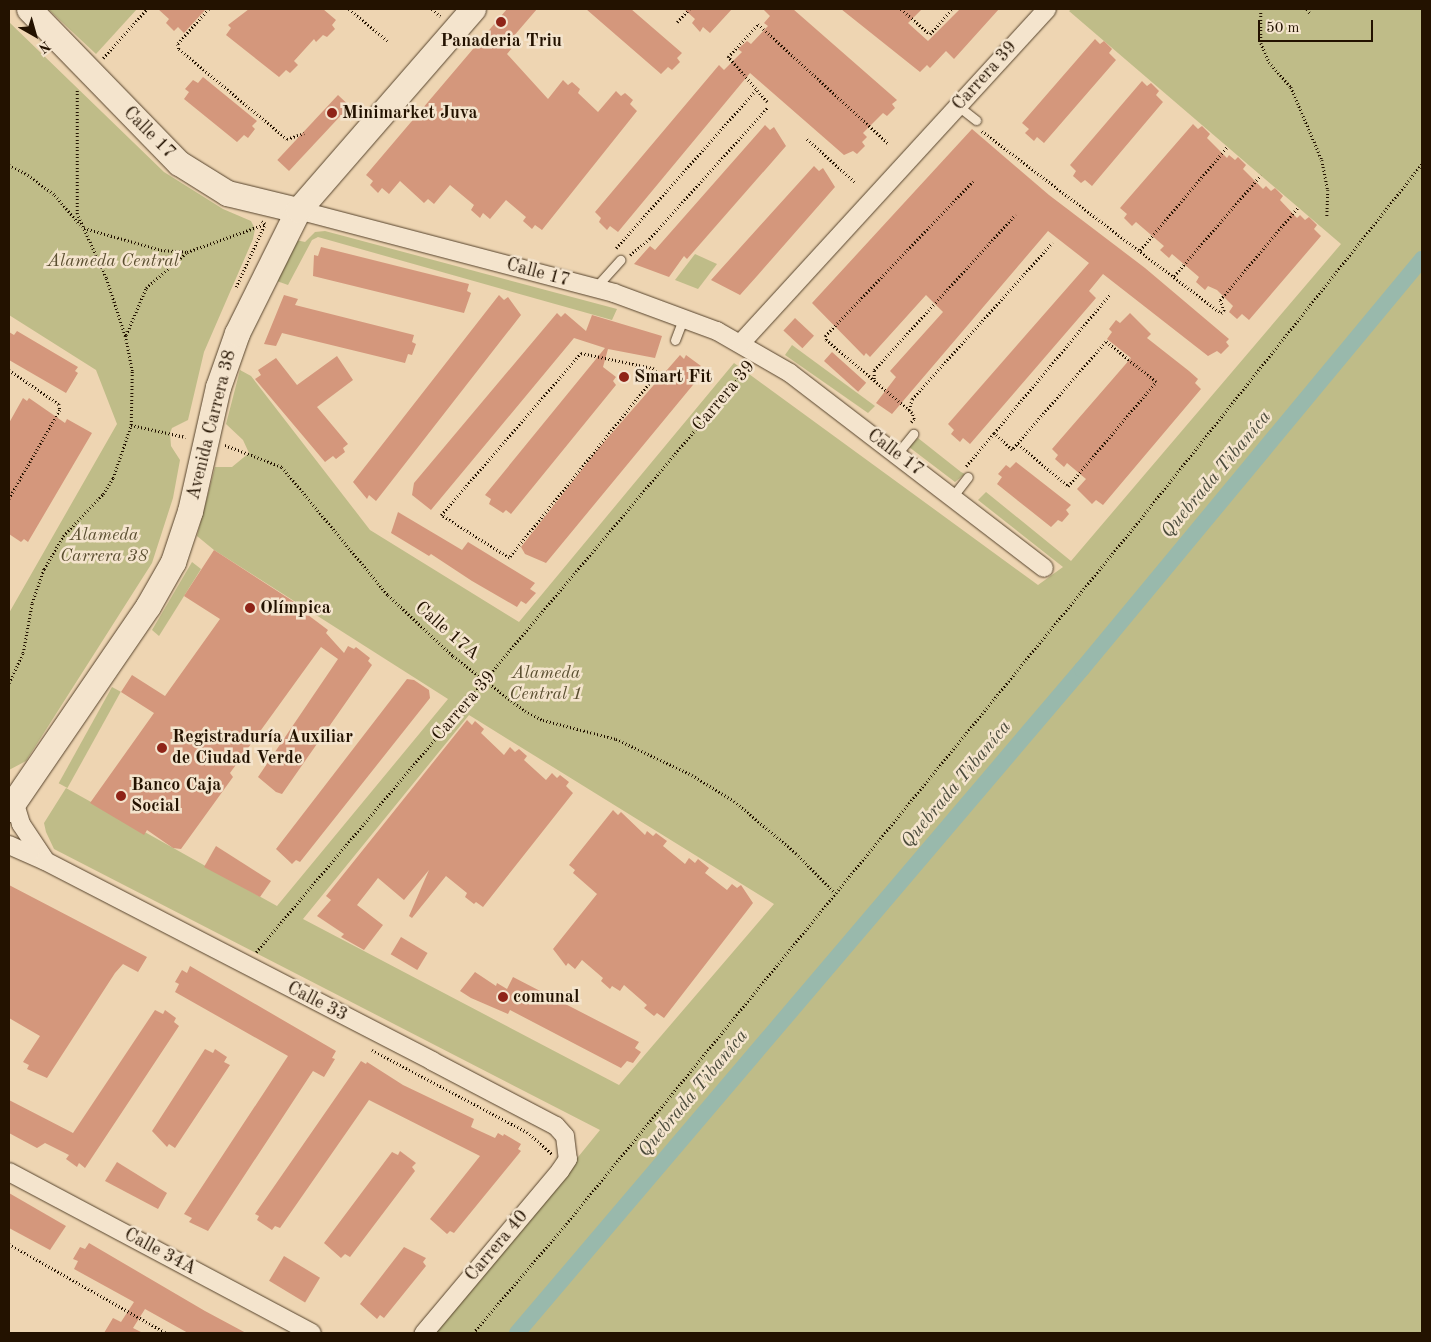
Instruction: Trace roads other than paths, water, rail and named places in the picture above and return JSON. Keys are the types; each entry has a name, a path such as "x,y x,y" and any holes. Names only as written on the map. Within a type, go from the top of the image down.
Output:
{"main road":[{"name":"Calle 17","path":"29,9 85,76 179,163 227,193 281,214"},
{"name":"Avenida Carrera 38","path":"11,803 148,606 172,562 190,511 193,438 218,387 281,214 473,9"}],"street":[{"name":"Carrera 39","path":"741,343 1047,9"},
{"name":"Calle 17","path":"281,214 595,288 684,317 741,343 893,451 1044,568"},
{"name":"Calle 33","path":"11,803 21,824 45,861"},
{"name":"Calle 33","path":"9,846 45,861 556,1126 565,1136 568,1159"},
{"name":"Carrera 40","path":"424,1333 568,1159"},
{"name":"Calle 34A","path":"9,1172 312,1333"}],"lane":[{"path":"958,106 976,120"},
{"path":"595,288 621,255"},
{"path":"675,340 684,317"},
{"path":"893,451 913,434"},
{"path":"953,496 965,475"}],"waterway":[{"name":"Quebrada Tibaníca","path":"517,1333 1082,669 1422,259"}],"place":[{"name":"Panaderia Triu","path":"501,22"},
{"name":"Minimarket Juva","path":"332,113"},
{"name":"Smart Fit","path":"624,377"},
{"name":"Olímpica","path":"250,608"},
{"name":"Registraduría Auxiliar de Ciudad Verde","path":"162,748"},
{"name":"Banco Caja Social","path":"121,796"},
{"name":"comunal","path":"503,997"}],"park label":[{"name":"Alameda Central","path":"113,261"},
{"name":"Alameda Carrera 38","path":"104,546"},
{"name":"Alameda Central 1","path":"546,684"}]}
